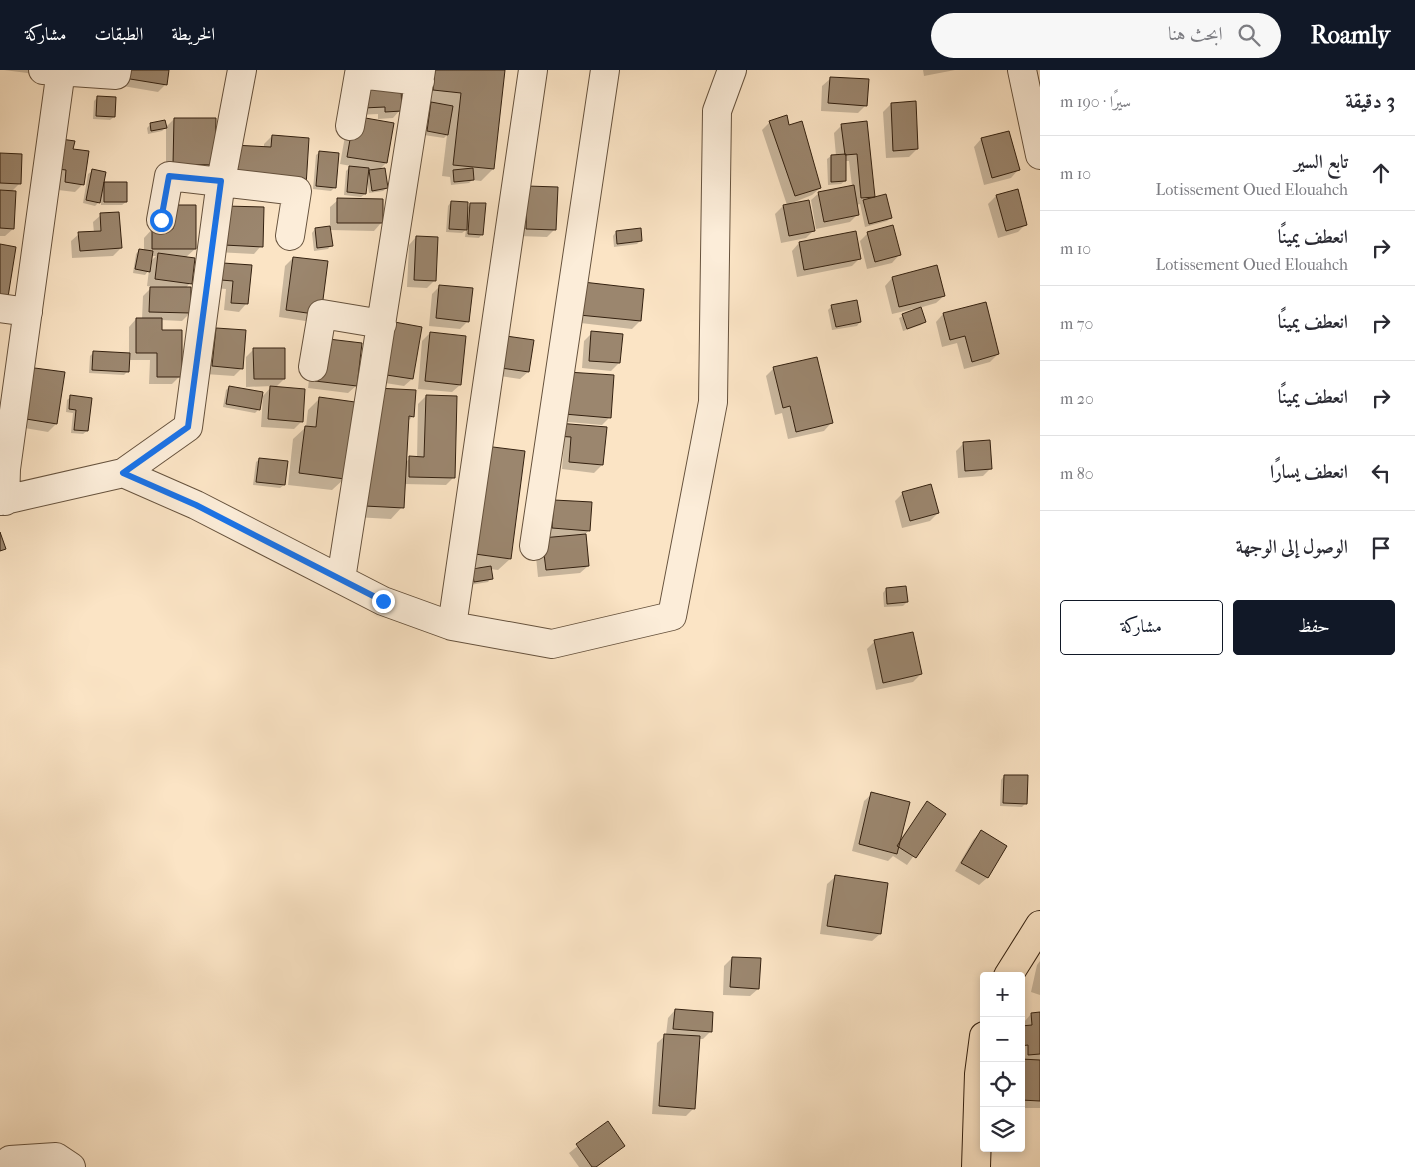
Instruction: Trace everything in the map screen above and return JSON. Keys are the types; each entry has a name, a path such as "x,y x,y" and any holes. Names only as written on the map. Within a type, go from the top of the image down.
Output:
{"main road":[{"path":"1011,972 1040,925"},
{"path":"976,1167 981,1062"}],"street":[{"path":"117,70 116,75 55,71 28,312 3,501 123,473 188,427 221,181 242,70"},
{"path":"452,626 533,70"},
{"path":"534,546 605,70"},
{"path":"123,473 196,505 383,601 452,626 552,644 672,616 713,402 717,111 732,70"},
{"path":"1022,70 1040,155"},
{"path":"341,579 420,76 359,74 350,126"},
{"path":"161,220 169,176 221,181 297,191 290,236"},
{"path":"0,308 28,312"},
{"path":"313,367 322,314 382,324"},
{"path":"0,1167 10,1160 56,1157 71,1167"}],"building":[{"path":"125,70 169,70 167,85 124,78"},
{"path":"435,70 505,70 494,169 453,165 461,93 433,90"},
{"path":"830,77 869,79 867,106 828,103"},
{"path":"401,88 402,111 385,112 385,107 363,108 362,90"},
{"path":"97,96 116,97 115,117 96,116"},
{"path":"916,101 918,149 893,151 891,103"},
{"path":"431,102 453,106 448,135 427,131"},
{"path":"787,115 789,125 802,121 821,188 795,196 769,121"},
{"path":"354,116 394,123 387,163 347,157"},
{"path":"174,118 216,118 215,165 173,164"},
{"path":"165,120 167,128 151,131 150,123"},
{"path":"867,121 875,197 861,198 857,154 845,155 841,124"},
{"path":"1009,131 1020,170 992,178 981,138"},
{"path":"272,135 309,138 306,186 231,172 233,145 271,147"},
{"path":"54,138 75,141 73,149 89,151 84,185 65,182 66,170 50,168"},
{"path":"319,151 339,153 336,188 316,186"},
{"path":"0,153 22,154 21,184 0,183"},
{"path":"846,154 846,181 831,182 831,155"},
{"path":"349,166 369,168 366,194 347,192"},
{"path":"385,168 388,188 372,191 369,170"},
{"path":"473,168 474,180 454,182 453,170"},
{"path":"92,169 106,172 100,203 86,200"},
{"path":"104,182 127,182 127,202 104,202"},
{"path":"854,185 859,215 824,222 818,192"},
{"path":"527,186 558,187 556,230 526,229"},
{"path":"1018,189 1027,225 1006,231 996,195"},
{"path":"0,190 16,191 14,229 0,228"},
{"path":"886,194 892,218 869,224 863,200"},
{"path":"337,198 383,199 383,223 337,223"},
{"path":"809,200 815,231 789,236 783,205"},
{"path":"451,201 468,202 467,230 449,229"},
{"path":"470,203 486,203 483,235 468,234"},
{"path":"173,205 196,205 196,249 152,249 152,229 173,229"},
{"path":"225,206 264,207 263,247 224,245"},
{"path":"119,212 122,248 80,251 78,232 101,231 100,213"},
{"path":"893,225 901,255 875,262 867,232"},
{"path":"330,226 333,246 317,248 315,228"},
{"path":"641,228 642,241 617,244 616,231"},
{"path":"856,231 861,259 804,270 799,242"},
{"path":"416,236 438,237 436,281 414,280"},
{"path":"0,244 16,247 8,297 0,295"},
{"path":"139,249 153,251 150,272 135,269"},
{"path":"158,253 195,258 192,284 155,279"},
{"path":"293,257 328,261 321,315 286,310"},
{"path":"223,263 252,265 248,304 231,303 233,281 221,280"},
{"path":"937,265 945,296 899,307 892,277"},
{"path":"583,282 644,289 641,321 579,315"},
{"path":"439,285 473,288 469,322 436,318"},
{"path":"150,287 191,287 191,313 149,312"},
{"path":"857,300 861,322 836,327 831,305"},
{"path":"986,302 999,354 972,362 965,336 950,340 943,313"},
{"path":"921,307 926,322 907,329 902,314"},
{"path":"136,318 162,318 162,330 182,330 182,377 157,377 157,353 136,353"},
{"path":"389,321 422,327 413,379 380,374"},
{"path":"216,328 246,330 243,369 212,366"},
{"path":"591,331 623,334 620,363 589,361"},
{"path":"430,332 466,336 461,385 425,381"},
{"path":"499,335 534,340 529,372 494,367"},
{"path":"320,338 362,343 357,386 315,381"},
{"path":"253,348 285,348 285,379 254,379"},
{"path":"93,351 130,353 129,372 92,370"},
{"path":"817,357 833,423 796,432 790,406 783,408 773,367"},
{"path":"27,367 65,372 57,424 20,418"},
{"path":"567,372 614,375 611,418 564,414"},
{"path":"229,386 263,392 260,410 226,404"},
{"path":"270,386 305,389 303,422 268,419"},
{"path":"376,388 416,390 414,417 409,416 404,508 365,506"},
{"path":"70,395 92,398 88,431 74,430 76,410 69,409"},
{"path":"426,395 457,396 455,478 409,477 409,456 424,457"},
{"path":"319,397 355,402 345,479 299,473 305,426 316,427"},
{"path":"557,423 607,427 603,465 569,462 571,437 556,436"},
{"path":"990,440 992,469 965,471 963,442"},
{"path":"485,446 525,451 511,559 475,554"},
{"path":"259,458 288,461 285,485 256,482"},
{"path":"931,484 939,513 910,521 902,492"},
{"path":"554,500 592,502 590,531 552,528"},
{"path":"0,532 6,549 0,551"},
{"path":"586,534 589,566 546,570 542,538"},
{"path":"491,566 493,579 474,582 472,569"},
{"path":"906,586 908,602 887,604 886,588"},
{"path":"913,632 922,674 883,683 874,640"},
{"path":"1004,775 1028,775 1027,804 1003,803"},
{"path":"871,792 910,802 897,854 859,844"},
{"path":"927,801 946,814 916,858 897,846"},
{"path":"981,830 1007,846 988,878 961,863"},
{"path":"835,875 888,883 881,934 827,926"},
{"path":"732,957 761,958 759,989 730,987"},
{"path":"675,1009 713,1012 712,1032 673,1029"},
{"path":"1040,1012 1040,1054 1028,1055 1028,1045 1025,1045 1025,1026 1032,1025 1031,1013"},
{"path":"664,1034 700,1036 695,1109 659,1106"},
{"path":"1025,1059 1040,1060 1040,1101 1025,1100"},
{"path":"608,1121 625,1146 596,1167 592,1167 576,1144"}],"route":[{"path":"161,220 169,176 221,181 188,427 123,473 196,505 383,601"}]}
